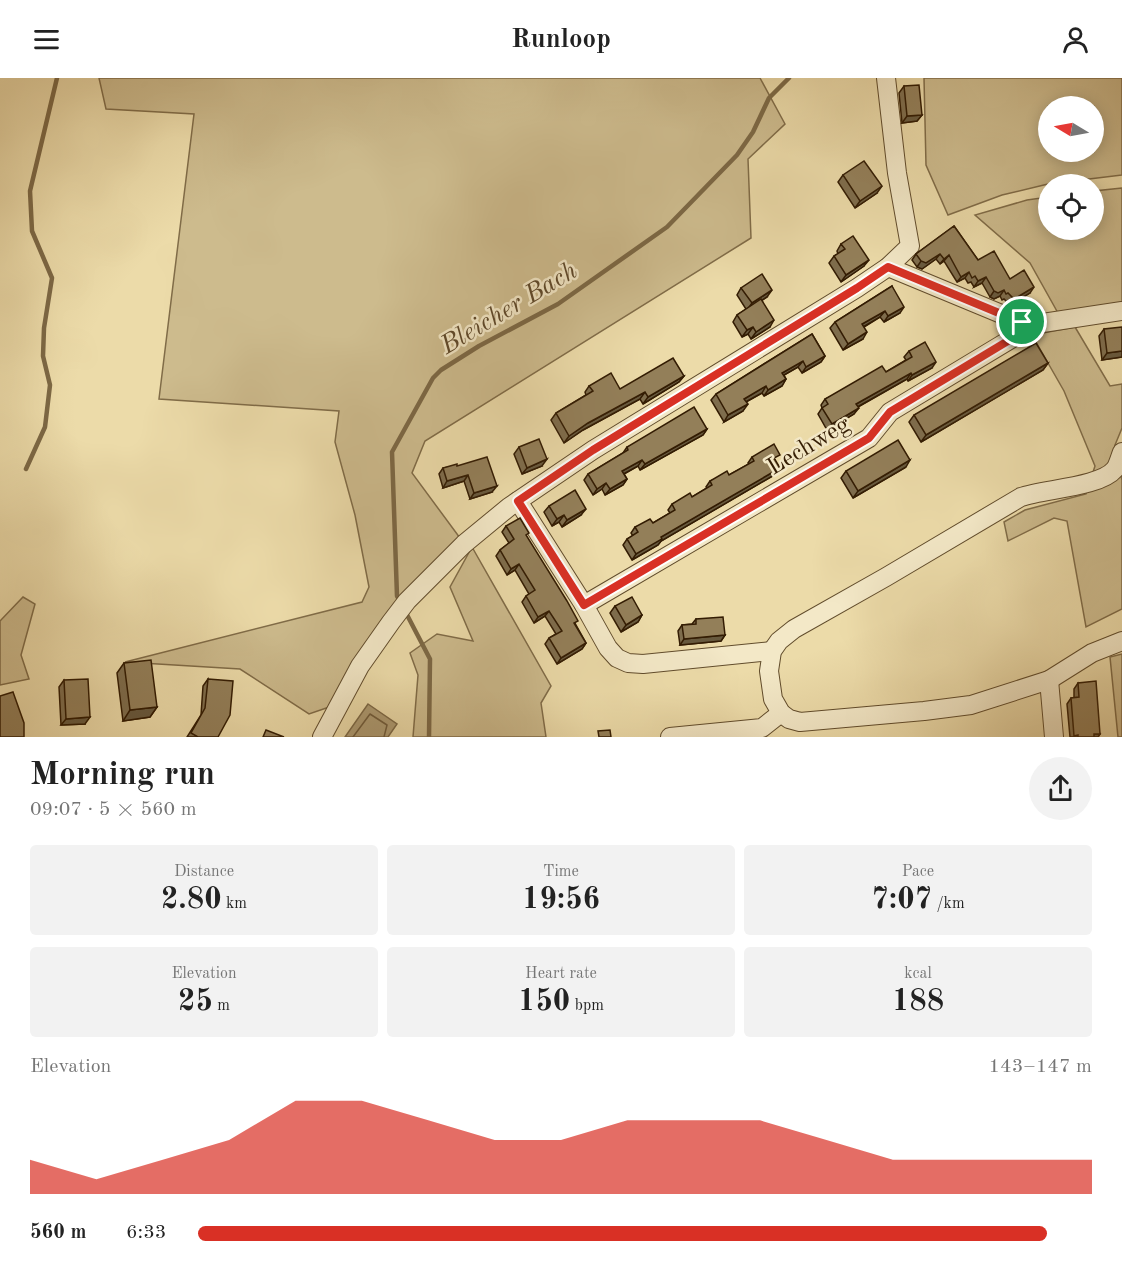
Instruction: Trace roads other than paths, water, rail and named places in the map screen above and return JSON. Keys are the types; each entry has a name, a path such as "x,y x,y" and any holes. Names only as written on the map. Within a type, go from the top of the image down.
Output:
{"street":[{"path":"322,737 360,666 403,607 464,544 518,501 593,450 857,288 888,267 910,246 897,172 886,78"},
{"path":"888,267 1011,318 1036,324"},
{"name":"Lechweg","path":"584,605 869,438 890,412 1036,324 1122,311"},
{"path":"1122,452 1119,472 1094,482 1033,493 1012,502 794,629 778,641 772,651 770,670 772,699 781,713 789,719 800,722 971,705 1049,680 1092,653 1122,641"},
{"path":"518,501 584,605 608,648 617,658 628,663 644,664 772,651"},
{"path":"1049,680 1054,737"},
{"path":"670,737 762,728 781,713"}],"water":[{"path":"368,704 397,724 388,737 345,737"}],"waterway":[{"path":"26,469 45,427 50,385 43,356 44,328 52,278 32,231 30,191 57,78"},
{"name":"Bleicher Bach","path":"400,601 397,596 392,452 433,378 441,370 479,346 558,304 667,227 737,155 753,132 769,98 789,78"},
{"name":"Bleicher Bach","path":"405,611 430,659 429,737"}]}
